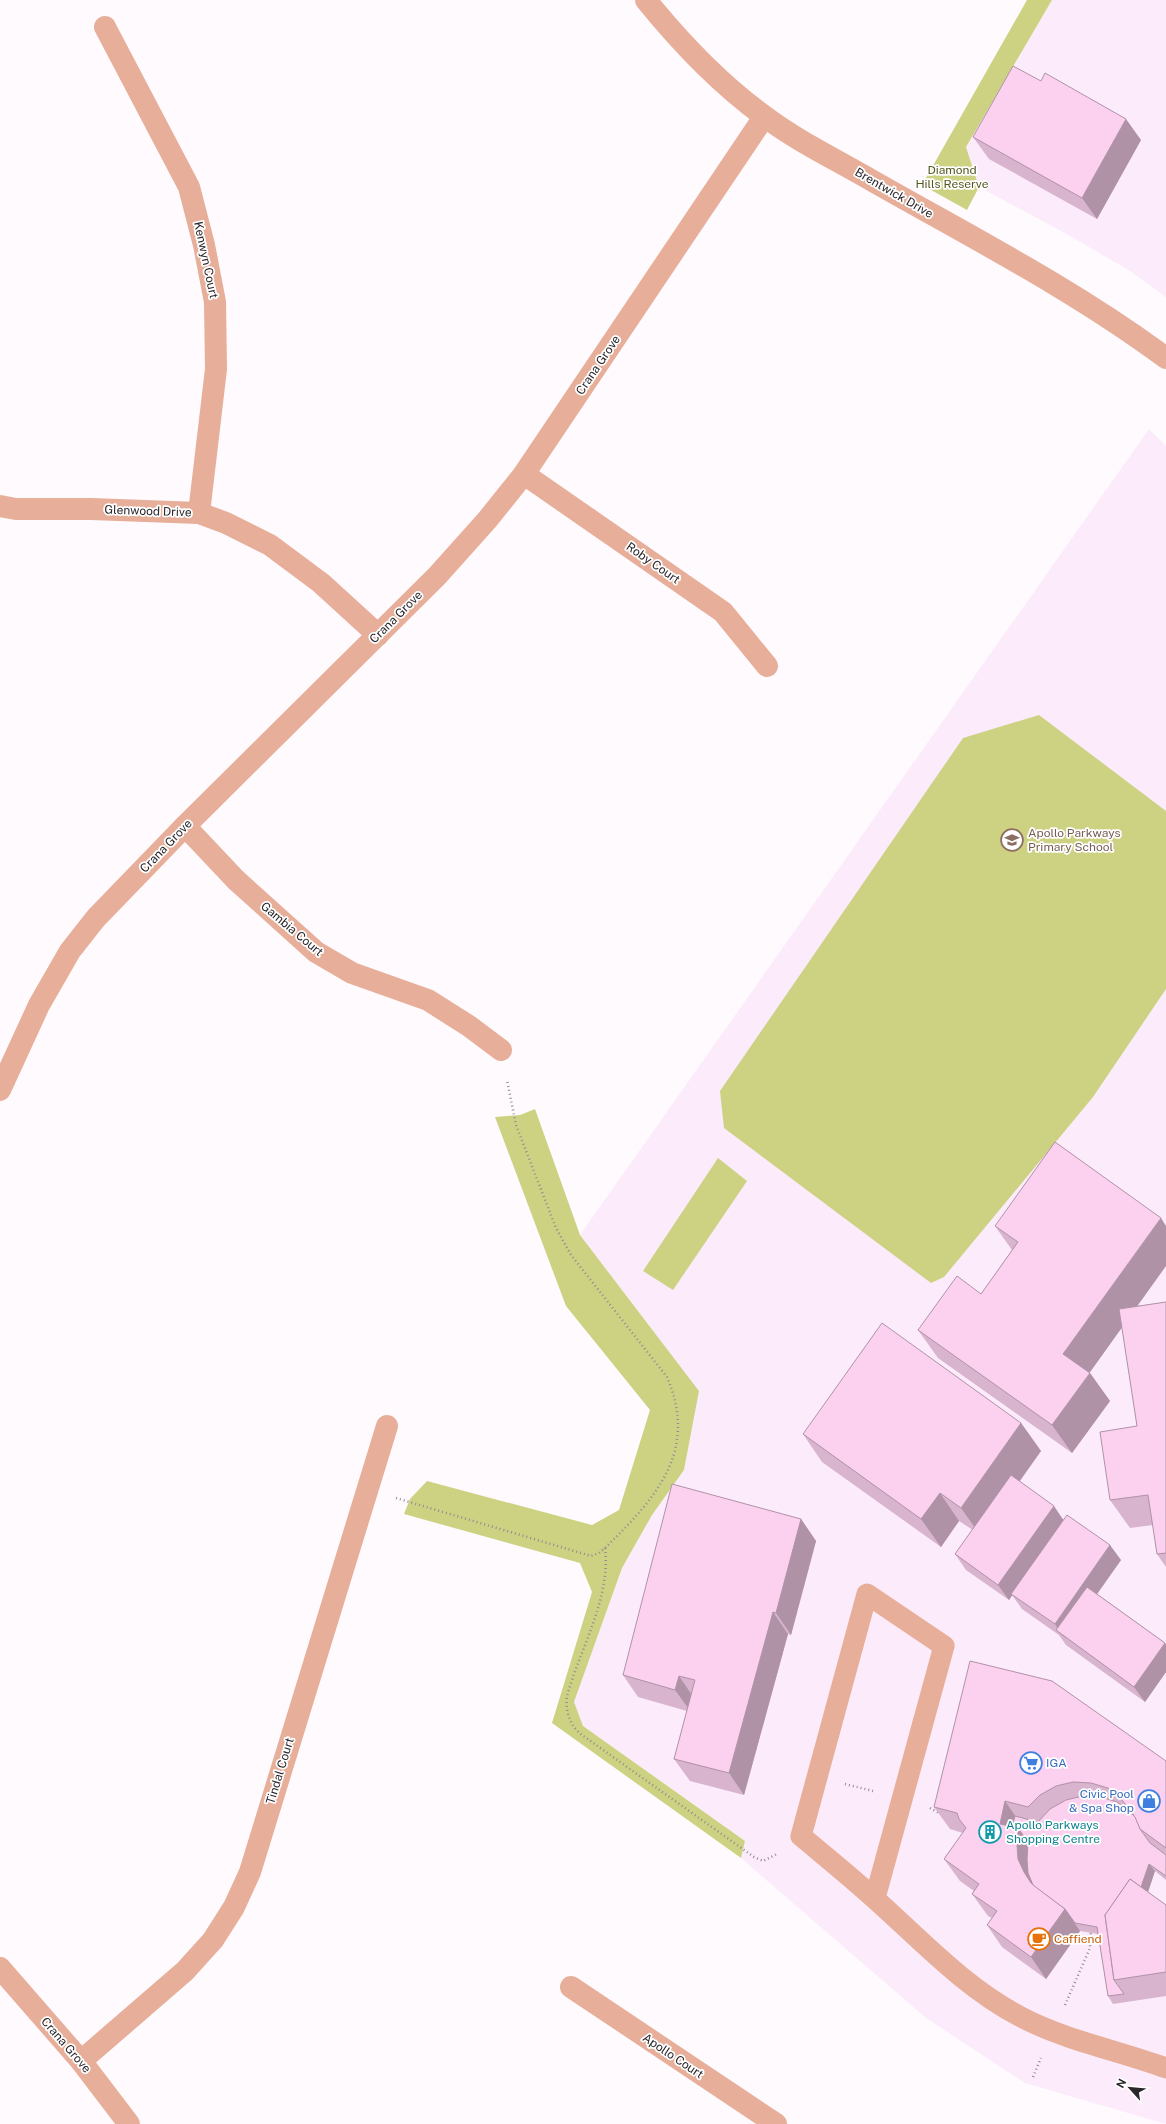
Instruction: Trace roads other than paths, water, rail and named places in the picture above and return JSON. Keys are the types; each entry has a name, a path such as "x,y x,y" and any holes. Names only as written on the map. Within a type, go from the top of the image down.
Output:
{"street":[{"name":"Brentwick Drive","path":"646,0 719,80 764,117 920,208 1072,293 1128,330 1166,358"},
{"name":"Kenwyn Court","path":"105,27 189,187 204,245 215,302 216,369 199,514"},
{"name":"Crana Grove","path":"0,1090 39,1005 70,951 96,918 185,826 437,576 488,520 524,474 764,117"},
{"name":"Roby Court","path":"524,474 723,612 767,666"},
{"name":"Glenwood Drive","path":"0,506 16,509 91,509 199,514 226,523 270,545 321,583 378,635"},
{"name":"Gambia Court","path":"185,826 236,880 316,952 352,973 428,1000 469,1026 501,1050"},
{"name":"Tindal Court","path":"81,2061 185,1971 213,1940 234,1907 250,1872 366,1490 387,1426"},
{"name":"Crana Grove","path":"0,1968 81,2061 129,2124"},
{"name":"Apollo Court","path":"571,1987 776,2124"}],"lane":[{"path":"875,1898 944,1646 867,1594 802,1836 875,1898 947,1965 983,1993 1019,2016 1053,2033 1166,2068"}],"place":[{"name":"Apollo Parkways Primary School","path":"1012,840"},
{"name":"IGA","path":"1031,1763"},
{"name":"Civic Pool & Spa Shop","path":"1149,1801"},
{"name":"Apollo Parkways Shopping Centre","path":"990,1832"},
{"name":"Caffiend","path":"1039,1939"}],"park label":[{"name":"Diamond Hills Reserve","path":"952,177"}]}
